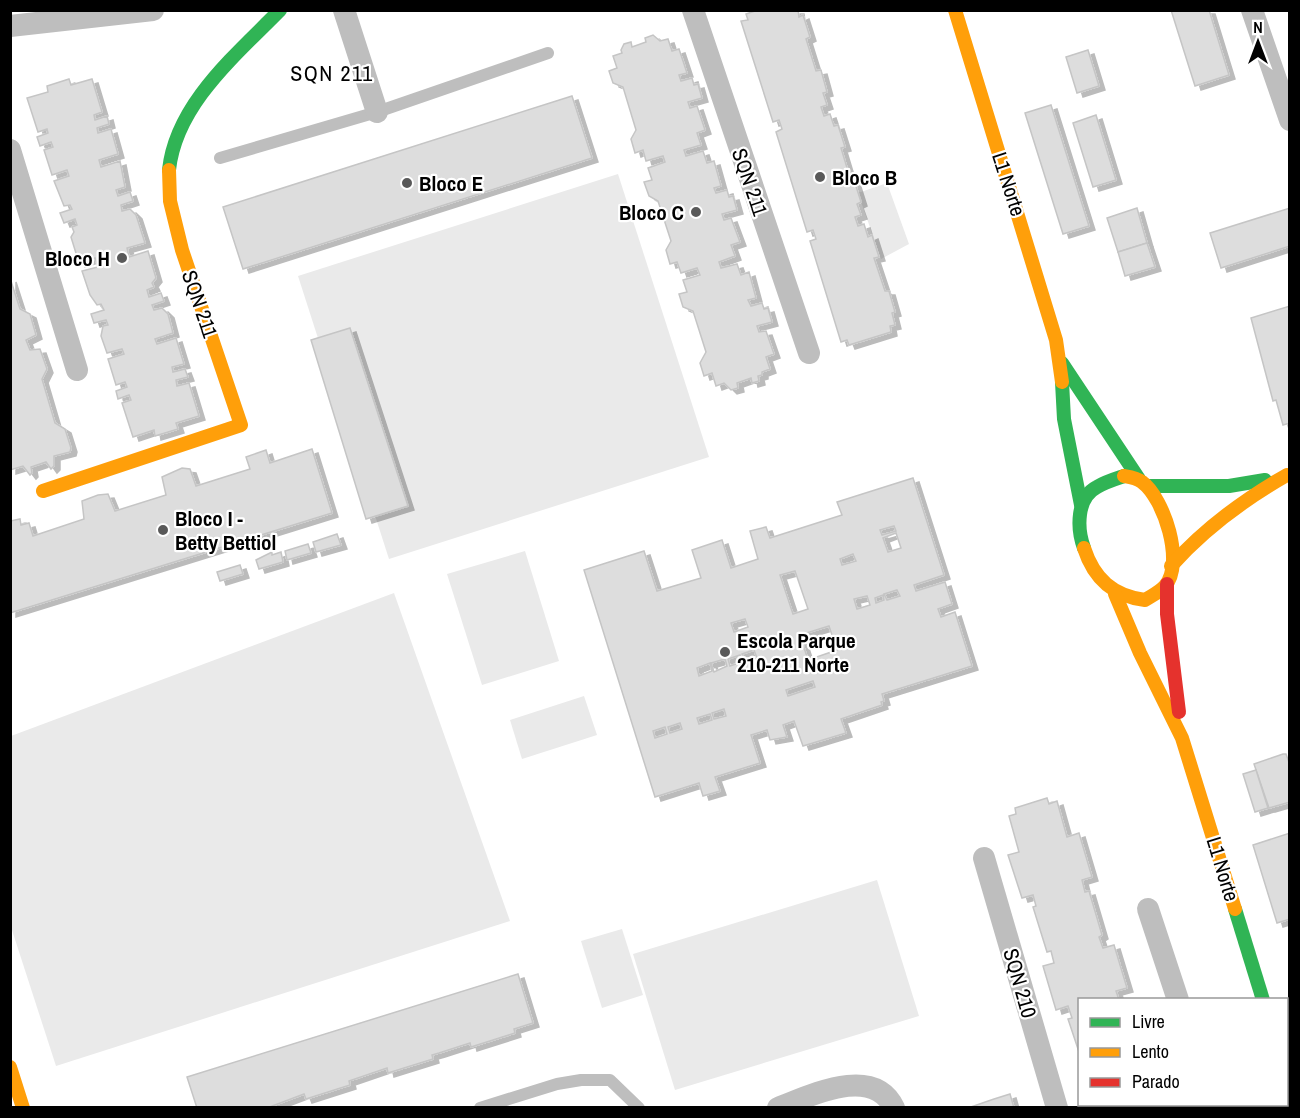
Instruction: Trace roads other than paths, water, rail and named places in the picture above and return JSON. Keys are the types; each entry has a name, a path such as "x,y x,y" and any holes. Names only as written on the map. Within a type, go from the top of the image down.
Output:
{"street":[{"path":"10,26 153,10"},
{"name":"SQN 211","path":"43,491 241,425 176,234 170,184 172,162 178,134 200,99 280,10"},
{"path":"344,10 377,112"},
{"name":"SQN 211","path":"693,10 809,354"},
{"name":"L1 Norte","path":"955,10 1026,238 1060,359 1064,419 1081,505"},
{"path":"1252,10 1280,99 1290,120"},
{"path":"10,150 77,370"},
{"name":"L1 Norte","path":"1060,359 1143,483"},
{"path":"1288,475 1232,507 1215,520 1188,545 1172,566 1167,584 1158,594 1145,601 1130,600 1115,594 1089,564 1078,529 1081,505 1089,490 1105,478 1124,476 1143,483 1228,486 1288,475"},
{"path":"1143,483 1165,517 1172,566"},
{"name":"L1 Norte","path":"1167,584 1170,646 1182,738"},
{"name":"L1 Norte","path":"1115,594 1140,653 1182,738 1263,998"},
{"name":"SQN 210","path":"984,858 1056,1107"},
{"path":"1148,909 1178,998"},
{"path":"10,1066 23,1107"},
{"path":"778,1107 852,1085 873,1087 890,1099 894,1107"}],"lane":[{"path":"220,158 377,112 548,53"},
{"path":"480,1107 581,1080 610,1080 639,1107"}],"place":[{"name":"Bloco B","path":"820,177"},
{"name":"Bloco E","path":"407,183"},
{"name":"Bloco C","path":"696,212"},
{"name":"Bloco H","path":"122,258"},
{"name":"Bloco I - Betty Bettiol","path":"163,530"},
{"name":"Escola Parque 210-211 Norte","path":"725,652"}],"district":[{"name":"SQN 211","path":"332,73"}]}
